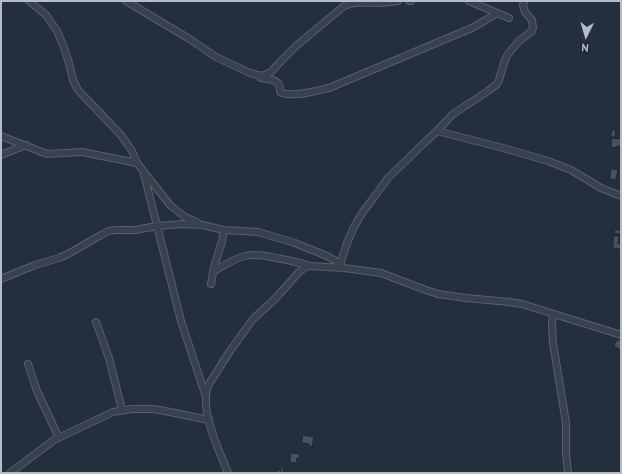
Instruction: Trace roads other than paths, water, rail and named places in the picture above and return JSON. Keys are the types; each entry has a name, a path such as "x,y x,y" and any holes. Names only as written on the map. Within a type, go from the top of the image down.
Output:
{"street":[{"path":"28,1 46,15 57,31 69,63 73,80 78,90 121,135 137,163 170,205 185,217 202,225"},
{"path":"126,1 216,56 242,70 262,78 278,82 280,92 284,94 295,94 323,89 341,83 376,67 472,28 497,13"},
{"path":"256,75 262,76 271,72 296,46 344,6 357,2 398,1"},
{"path":"469,1 509,18"},
{"path":"342,267 347,242 354,226 388,178 453,114 497,84 508,54 523,37 532,31 533,28 533,22 525,12 523,6 524,1"},
{"path":"437,131 548,161 571,170 601,188 621,196"},
{"path":"1,136 47,154 82,152 137,163"},
{"path":"1,155 26,145"},
{"path":"143,170 181,321 206,395"},
{"path":"1,279 35,265 64,256 109,231 135,230 182,224 202,225 224,230 250,231 268,235 295,243 322,254 336,261 342,267"},
{"path":"211,284 224,230"},
{"path":"214,272 244,256 251,255 270,257 310,266 342,267 381,273 438,294 522,304 621,335"},
{"path":"228,473 214,438 209,420 206,403 206,390 230,351 253,319 276,299 300,272 307,266 310,266"},
{"path":"553,314 553,343 566,423 568,473"},
{"path":"96,322 110,358 122,410"},
{"path":"28,364 37,391 59,438"},
{"path":"10,473 59,438 113,412 142,408 209,420"}]}
